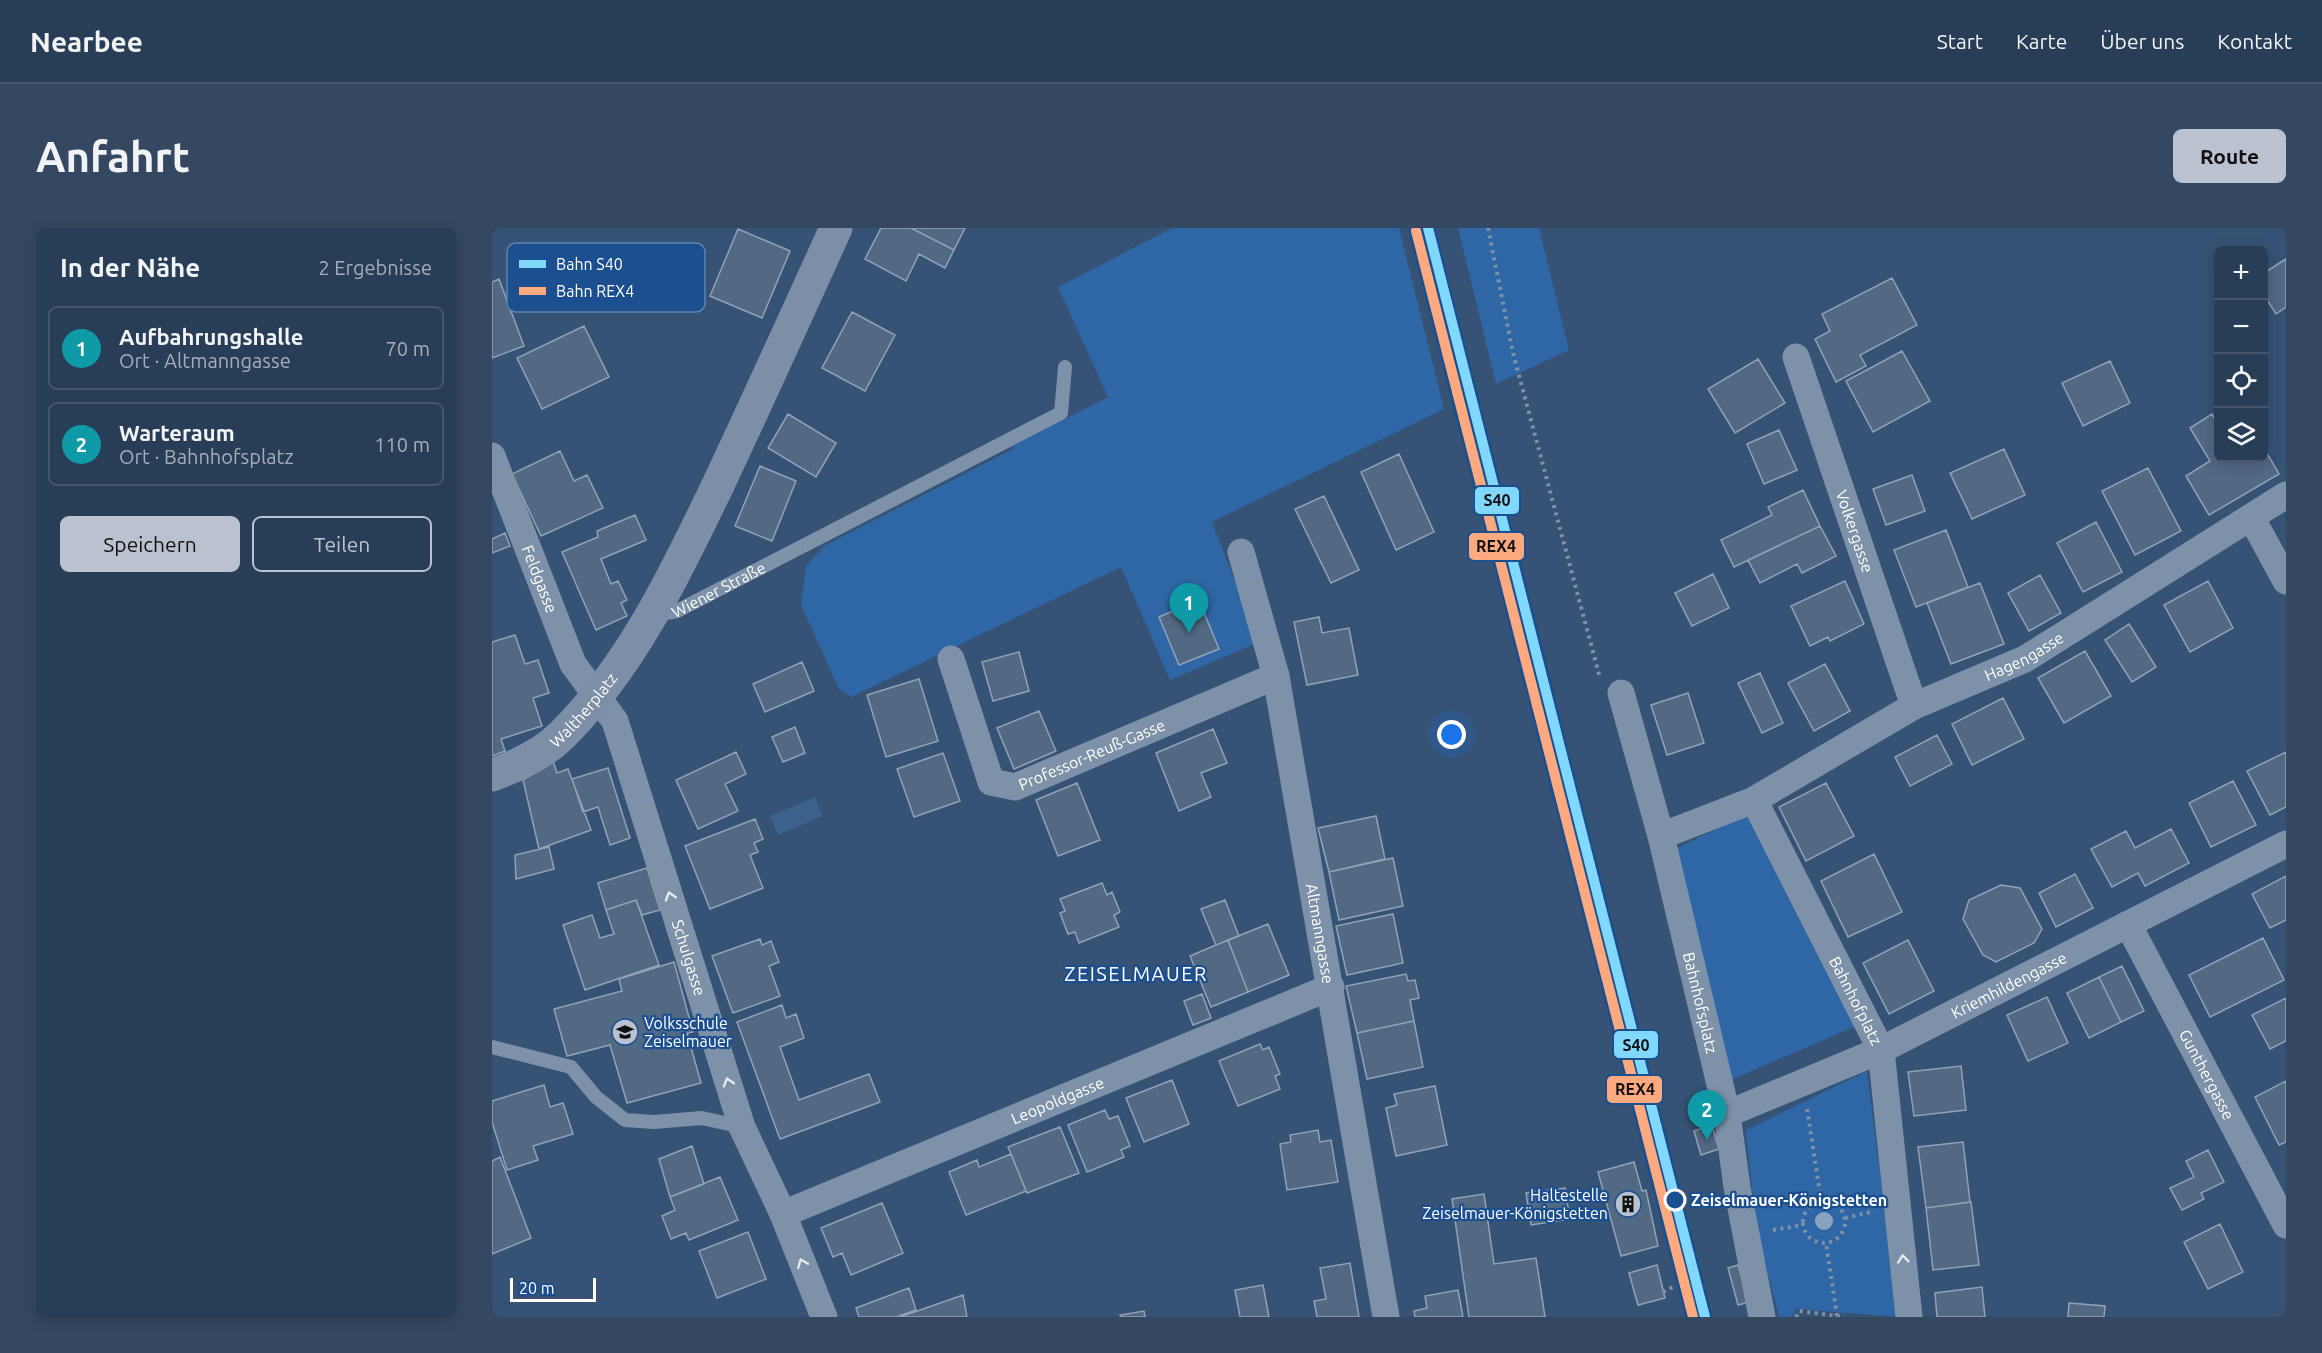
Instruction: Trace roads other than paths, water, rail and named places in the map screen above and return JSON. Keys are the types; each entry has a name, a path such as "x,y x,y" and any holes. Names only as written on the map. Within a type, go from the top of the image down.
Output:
{"main road":[{"name":"Wiener Straße","path":"650,616 694,533 836,228"},
{"name":"Waltherplatz","path":"492,775 522,764 561,736 598,696 650,616"}],"street":[{"name":"Volkergasse","path":"1796,357 1914,705"},
{"name":"Feldgasse","path":"492,456 573,664 598,696"},
{"name":"Hagengasse","path":"1754,800 1914,705 2025,658 2286,495"},
{"path":"2251,517 2286,581"},
{"name":"Altmanngasse","path":"1240,552 1276,676 1386,1317"},
{"name":"Professor-Reuß-Gasse","path":"951,659 991,782 1015,788 1276,676"},
{"name":"Bahnhofsplatz","path":"1621,693 1661,836 1727,1114 1738,1197 1762,1317"},
{"name":"Schulgasse","path":"598,696 615,721 742,1127 783,1214 824,1317"},
{"path":"1661,836 1754,800"},
{"name":"Bahnhofplatz","path":"1754,800 1881,1050 1910,1317"},
{"name":"Kriemhildengasse","path":"1727,1114 1881,1050 2286,844"},
{"name":"Gunthergasse","path":"2128,924 2286,1225"},
{"name":"Leopoldgasse","path":"783,1214 1330,987"}],"lane":[{"name":"Wiener Straße","path":"650,616 677,611 1061,413 1065,367"},
{"path":"492,1047 571,1067 596,1097 625,1120 654,1122 702,1118 742,1127"}],"rail line":[{"name":"S40","path":"1428,228 1705,1317"},
{"name":"REX4","path":"1416,231 1693,1317"}],"place":[{"name":"Aufbahrungshalle","path":"1189,633"},
{"name":"Volksschule Zeiselmauer","path":"625,1032"},
{"name":"Warteraum","path":"1707,1140"},
{"name":"Zeiselmauer-Königstetten","path":"1675,1200"},
{"name":"Haltestelle Zeiselmauer-Königstetten","path":"1628,1204"}],"district":[{"name":"ZEISELMAUER","path":"1136,974"}]}
